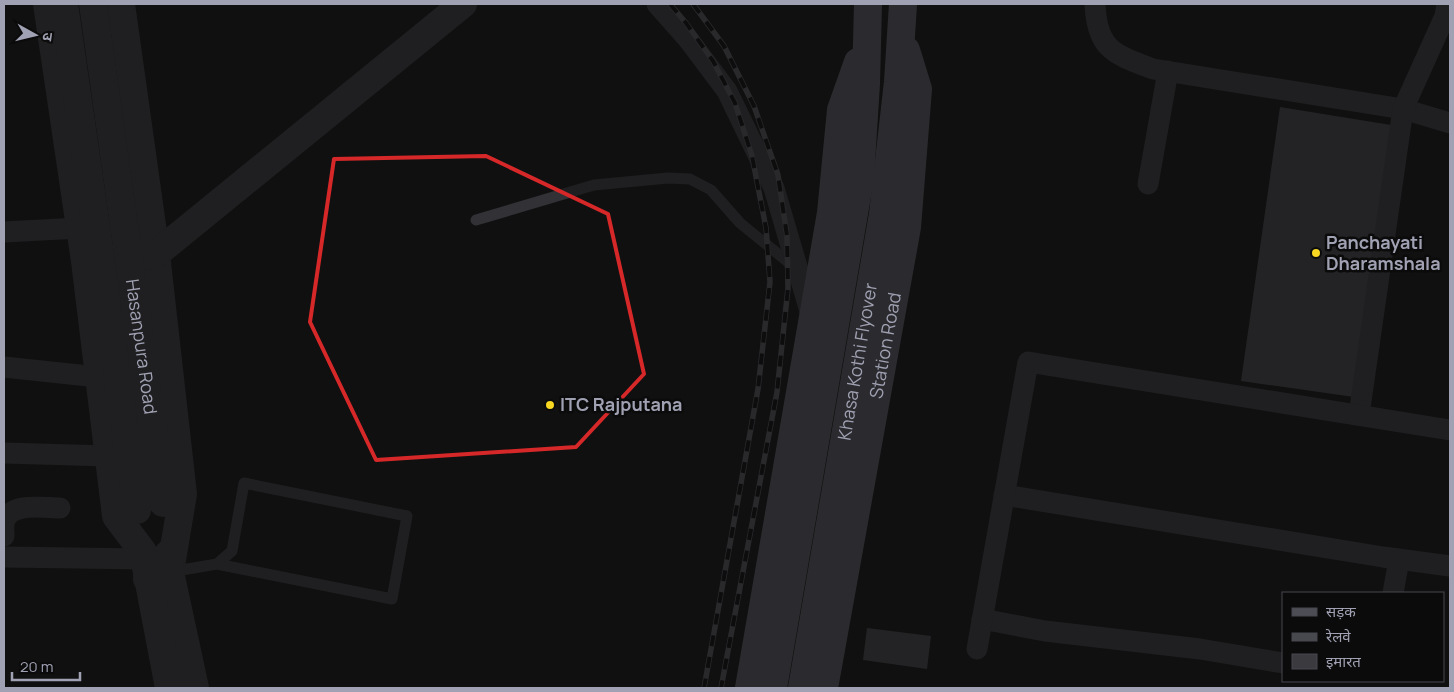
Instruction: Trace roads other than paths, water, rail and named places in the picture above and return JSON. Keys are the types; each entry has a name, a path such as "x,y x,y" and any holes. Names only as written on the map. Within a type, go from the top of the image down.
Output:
{"main road":[{"path":"748,688 831,213 841,110 868,32 868,4"},
{"name":"Station Road","path":"824,688 907,227 918,90 901,32 903,4"},
{"name":"Khasa Kothi Flyover","path":"773,688 860,178 868,32"},
{"name":"Khasa Kothi Flyover","path":"802,688 883,214 898,82 901,32"}],"street":[{"path":"47,4 82,242 116,516 151,565"},
{"path":"64,4 137,510 151,565 168,684"},
{"name":"Hasanpura Road","path":"93,4 162,503 151,565 195,688"},
{"path":"122,4 154,241 183,494 151,565"},
{"path":"4,232 82,242 154,241 185,231 463,4"},
{"path":"658,4 688,39 727,91 774,188 813,320"},
{"path":"1095,4 1096,19 1105,44 1118,55 1152,69 1403,109 1450,122"},
{"path":"1359,415 1403,109 1445,16 1447,4"},
{"path":"1148,184 1168,71"},
{"path":"977,649 1028,362 1450,430"},
{"path":"4,367 98,377"},
{"path":"4,453 108,456"},
{"path":"1004,495 1400,560 1450,566"},
{"path":"4,536 4,522 8,515 19,508 60,508"},
{"path":"4,557 151,565"},
{"path":"1393,592 1400,560"},
{"path":"982,619 1045,631 1200,649 1282,663"}],"lane":[{"path":"476,220 594,185 668,178 690,179 711,190 740,223 798,269"},
{"path":"151,565 217,564 392,600 408,516 244,483 232,551 217,564"}],"railway":[{"path":"670,4 713,61 735,103 752,156 766,228 770,282 758,389 704,688"},
{"path":"693,4 724,46 754,106 778,175 787,236 788,288 777,392 721,688"}],"place":[{"name":"Panchayati Dharamshala","path":"1316,253"},
{"name":"ITC Rajputana","path":"550,405"}]}
